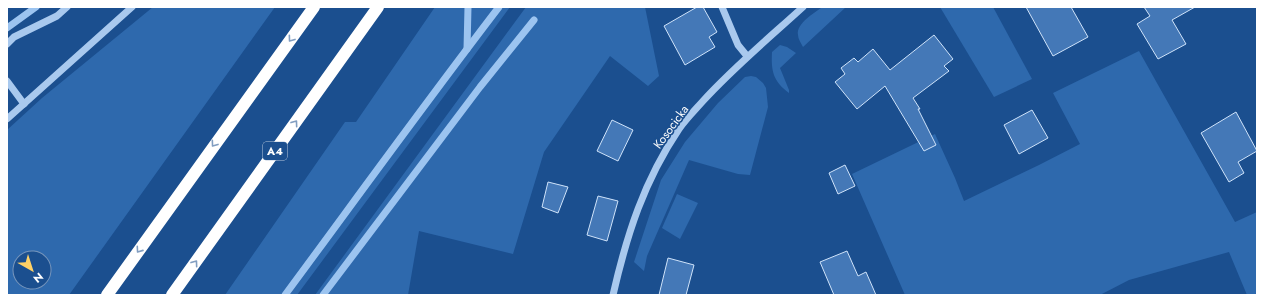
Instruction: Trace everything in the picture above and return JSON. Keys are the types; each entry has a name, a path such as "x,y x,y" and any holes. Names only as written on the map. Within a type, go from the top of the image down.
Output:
{"highway":[{"path":"107,295 314,7"},
{"name":"A4","path":"172,295 378,7"}],"street":[{"path":"7,44 14,37 57,16 67,7"},
{"path":"7,119 132,7"},
{"path":"722,7 738,46 747,56"},
{"name":"Kosocicka","path":"613,295 634,218 642,196 660,161 680,128 713,90 747,56 803,7"},
{"path":"7,81 24,104"}],"shaded area":[{"path":"153,7 275,7 69,295 7,295 7,130 42,98"},
{"path":"435,7 510,7 297,295 225,295 345,122 356,122"},
{"path":"526,7 645,7 659,76 648,86 610,56 544,152 513,254 419,231 408,295 315,295"},
{"path":"822,7 846,7 803,47 798,36 800,26"},
{"path":"940,7 993,7 1032,79 994,97"},
{"path":"780,45 787,47 796,53 780,68 789,93 776,80 772,65 772,52"},
{"path":"1139,51 1235,222 1257,212 1257,295 1247,295 1229,252 1129,280 1100,295 905,295 852,174 935,134 964,201 1080,144 1053,93"},
{"path":"745,77 756,77 766,88 768,107 750,175 738,174 689,160 647,256 644,271 634,262 661,180 685,142 718,103"},
{"path":"677,194 698,203 680,239 662,228"}],"building":[{"path":"697,7 703,7 717,32 709,37 715,47 685,65 664,26"},
{"path":"1026,7 1071,7 1088,37 1053,56"},
{"path":"1144,7 1195,7 1172,20 1186,44 1158,59 1137,24 1150,16"},
{"path":"934,35 953,59 944,66 949,71 913,98 920,109 918,109 936,145 924,151 885,86 857,109 835,82 845,74 841,68 854,58 858,62 873,49 890,70"},
{"path":"1032,110 1048,138 1019,154 1004,125"},
{"path":"1236,112 1257,151 1238,162 1244,173 1229,182 1201,133"},
{"path":"612,120 633,130 618,161 597,151"},
{"path":"845,165 855,186 838,194 829,173"},
{"path":"548,182 568,187 558,213 542,207"},
{"path":"598,196 618,201 607,241 587,235"},
{"path":"847,251 858,276 866,272 876,295 834,295 820,262"},
{"path":"668,258 694,265 686,295 659,295"}],"waterway":[{"path":"7,28 36,7"},
{"path":"467,49 468,7"},
{"path":"285,295 499,7"},
{"path":"323,295 480,87 534,20"}]}
